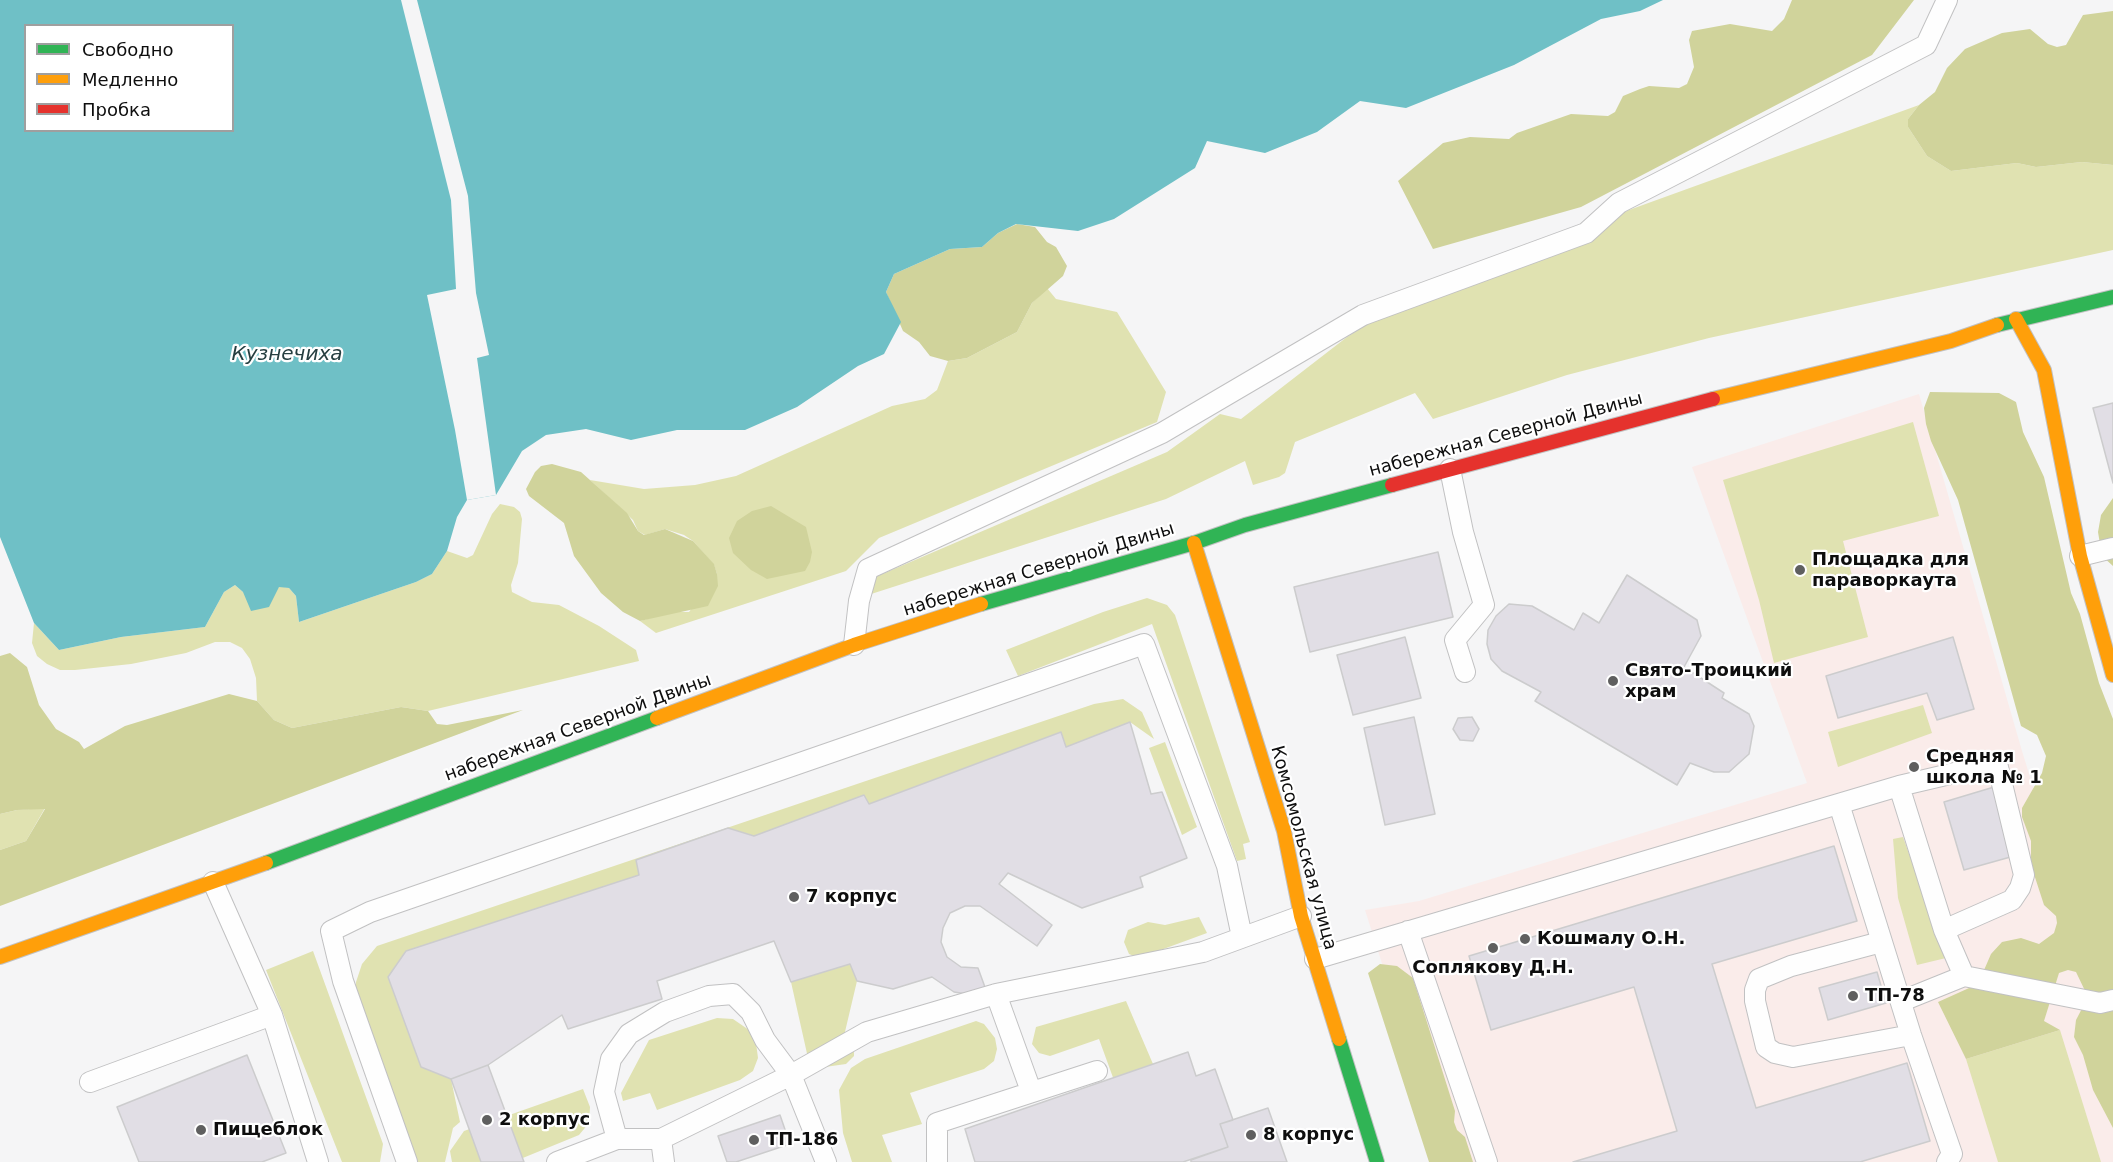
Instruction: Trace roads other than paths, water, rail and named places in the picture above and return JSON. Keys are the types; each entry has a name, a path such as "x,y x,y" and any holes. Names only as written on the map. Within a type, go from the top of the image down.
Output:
{"street":[{"name":"набережная Северной Двины","path":"0,957 213,882 854,645 1029,588 1194,543 1245,525 1629,420 1951,341 2016,319 2113,297"},
{"path":"2016,319 2044,370 2080,556 2113,675"},
{"name":"Комсомольская улица","path":"1194,543 1284,831 1301,916 1377,1162"}],"lane":[{"path":"854,645 858,601 868,569 1162,433 1363,315 1586,233 1619,203 1926,45 1947,0"},
{"path":"1450,469 1463,532 1484,605 1455,640 1465,672"},
{"path":"2080,556 2113,548"},
{"path":"407,1162 343,981 331,931 370,912 1144,644 1227,866 1242,937"},
{"path":"1315,959 1899,786 1997,763 2024,875 2020,888 2012,900 1944,930"},
{"path":"1899,786 1944,930 1964,976"},
{"path":"1839,804 1911,1035 1952,1154 1947,1162"},
{"path":"213,882 272,1015 318,1162"},
{"path":"557,1162 617,1139 662,1139 791,1075 867,1032 996,994 1203,952 1301,916"},
{"path":"1408,931 1487,1162"},
{"path":"1881,942 1791,966 1759,980 1755,990 1755,1001 1766,1047 1775,1053 1793,1057 1911,1035"},
{"path":"1902,1001 1964,976 2100,1003 2113,999"},
{"path":"617,1139 604,1092 611,1059 629,1034 666,1012 710,996 733,994 751,1012 765,1040 791,1075 826,1162"},
{"path":"996,994 1031,1091"},
{"path":"90,1082 272,1015"},
{"path":"938,1162 937,1123 1097,1071"},
{"path":"662,1139 664,1162"}],"water":[{"name":"Кузнечиха","path":"0,0 1663,0 1640,11 1601,19 1514,65 1406,108 1360,101 1317,132 1265,153 1207,141 1195,168 1114,219 1078,231 1016,224 998,233 982,247 950,249 894,274 886,292 901,322 884,354 858,366 797,407 745,430 677,430 631,440 586,429 546,435 522,451 496,495 467,500 457,517 447,551 432,574 416,582 299,622 296,596 289,588 279,587 269,607 251,611 243,592 235,585 224,592 205,627 121,637 59,650 34,623 0,537"}],"place":[{"name":"Площадка для параворкаута","path":"1800,570"},
{"name":"Свято-Троицкий храм","path":"1613,681"},
{"name":"Средняя школа № 1","path":"1914,767"},
{"name":"7 корпус","path":"794,897"},
{"name":"Кошмалу О.Н.","path":"1525,939"},
{"name":"Соплякову Д.Н.","path":"1493,948"},
{"name":"ТП-78","path":"1853,996"},
{"name":"2 корпус","path":"487,1120"},
{"name":"Пищеблок","path":"201,1130"},
{"name":"8 корпус","path":"1251,1135"},
{"name":"ТП-186","path":"754,1140"}]}
